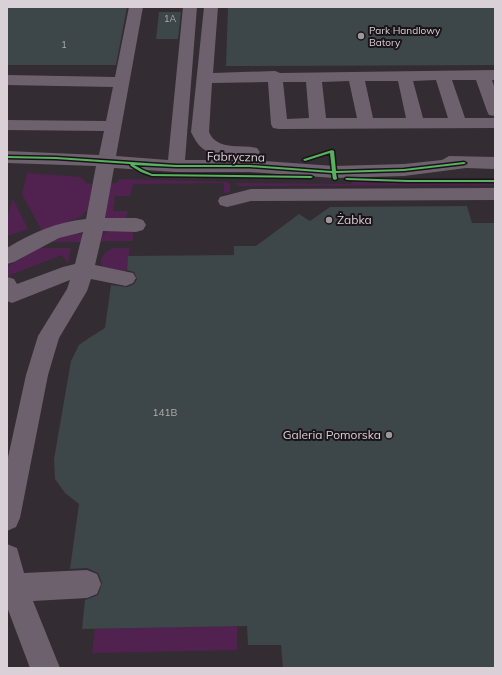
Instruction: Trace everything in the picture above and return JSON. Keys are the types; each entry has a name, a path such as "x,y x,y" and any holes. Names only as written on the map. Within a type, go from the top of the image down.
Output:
{"street":[{"path":"7,518 37,375 47,342 49,336 77,291 84,270 107,162 136,7"},
{"path":"176,166 190,7"},
{"path":"211,7 200,132 201,138 209,145 220,150 265,152 305,160"},
{"path":"404,75 416,123"},
{"path":"442,75 458,123"},
{"path":"205,78 275,76 488,75 495,112"},
{"path":"275,76 279,124 495,123"},
{"path":"313,76 318,124"},
{"path":"356,76 366,123"},
{"path":"7,80 122,82"},
{"path":"7,125 114,126"},
{"name":"Fabryczna","path":"7,157 56,158 176,166 250,166 334,172 419,169 464,163"},
{"name":"Fabryczna","path":"250,166 305,160 411,160 495,163"},
{"path":"227,200 251,196 495,194"},
{"path":"7,257 47,236 66,228 136,225"},
{"path":"9,290 70,272 84,270 126,278"},
{"path":"7,558 14,588 45,668"},
{"path":"14,588 87,584"}],"shaded area":[{"path":"27,173 80,177 85,183 92,184 88,210 81,217 42,231 22,194"},
{"path":"120,179 226,182 230,184 230,192 224,193 224,183 133,184 130,196 115,196 113,211 128,211 126,217 120,220 107,220 105,215 110,183 116,183"},
{"path":"354,181 391,183 495,183 495,185 237,186 237,183 351,184"},
{"path":"13,199 28,229 7,236 7,217"},
{"path":"108,231 133,231 133,241 101,241 102,235"},
{"path":"75,232 82,234 81,242 50,242"},
{"path":"40,246 41,248 71,248 68,264 62,255 10,275 14,285 7,273 7,267"},
{"path":"114,248 130,248 126,272 103,269 101,262 103,256 107,251"},
{"path":"237,626 237,650 92,653 95,629"}],"building":[{"path":"7,7 127,7 116,65 7,65"},
{"name":"Park Handlowy Batory","path":"228,7 495,7 495,65 226,66"},
{"path":"159,12 181,12 178,39 156,39"},
{"path":"467,206 472,223 495,223 495,668 283,668 281,645 248,645 247,626 82,629 85,600 98,595 102,583 98,573 87,568 70,569 79,504 65,493 55,479 54,459 71,361 79,345 105,328 111,285 127,287 134,284 137,279 134,272 127,270 128,256 234,255 234,246 256,246 299,214 310,221 330,207"}],"cycle path":[{"path":"305,160 332,151 335,179"},
{"path":"7,157 56,158 176,166 250,166 334,172 404,170 464,163"},
{"path":"132,165 152,175 311,177"},
{"path":"347,179 495,181"}],"place":[{"name":"Park Handlowy Batory","path":"361,36"},
{"name":"Żabka","path":"329,220"},
{"name":"Galeria Pomorska","path":"389,435"}]}
